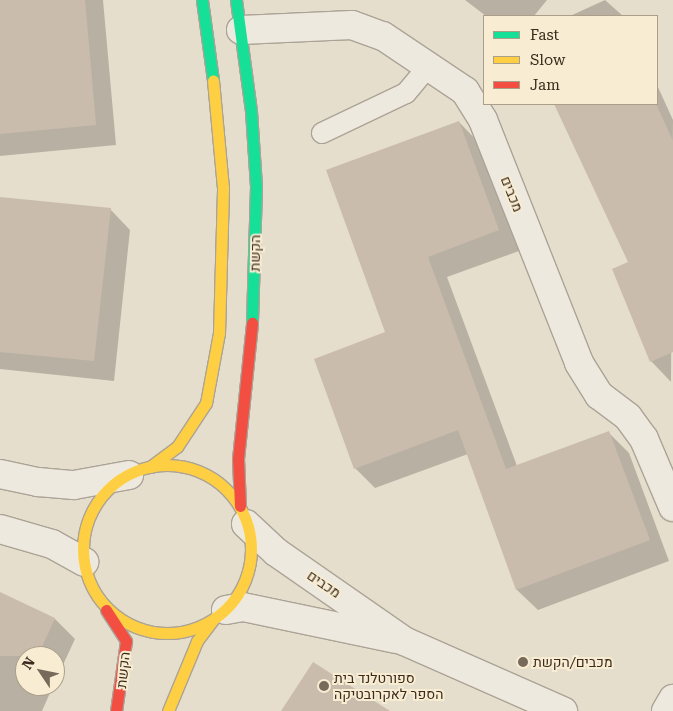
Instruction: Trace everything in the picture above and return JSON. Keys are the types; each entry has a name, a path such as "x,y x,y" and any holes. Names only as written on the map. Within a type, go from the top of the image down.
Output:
{"street":[{"path":"202,0 218,114 223,188 219,333 206,403 176,447 110,488 91,514 84,536 84,562 92,588 103,605 119,619 150,632 180,633 220,615"},
{"name":"הקשת","path":"236,0 251,111 256,187 252,337 238,458 243,515"},
{"name":"מכבים","path":"241,30 352,25 383,36 465,91 482,120 579,363 598,395 628,417 644,439 673,507"},
{"path":"0,474 38,482 74,485 173,465 199,471 221,484 243,515 251,537 248,573 220,615 197,641 168,711"},
{"name":"מכבים","path":"243,515 276,552 404,641 554,709"},
{"path":"0,529 52,544 84,562"},
{"name":"הקשת","path":"103,605 126,641 116,711"},
{"name":"מכבים","path":"220,615 243,607 404,641"},
{"path":"666,711 673,699"}],"lane":[{"path":"322,134 406,93 428,66"}],"building":[{"path":"0,0 85,0 96,125 0,134"},
{"path":"554,105 656,105 673,141 673,352 650,362 612,269 628,262"},
{"path":"459,121 499,230 428,257 506,469 609,431 650,540 516,590 458,430 354,469 314,359 385,332 326,170"},
{"path":"0,197 111,208 94,361 0,352"},
{"path":"0,592 55,618 42,646 15,646 15,656 0,656"},
{"name":"ספורטלנד בית הספר לאקרובטיקה","path":"313,662 390,711 281,711"}],"traffic: fast":[{"path":"202,0 213,80"},
{"path":"236,0 251,111 256,187 252,323"}],"traffic: slow":[{"path":"150,467 177,447 206,403 219,333 223,188 213,80"},
{"path":"167,465 191,469 206,475 220,484 232,496 241,510 247,525 251,549 247,573 241,588 232,602 220,614 206,623 191,629 167,633 143,629 128,623 114,614 102,602 93,588 87,573 83,549 87,525 93,510 102,496 114,484 128,475 143,469 167,465"},
{"path":"168,711 197,641 213,620"}],"traffic: jam":[{"path":"240,506 238,459 252,323"},
{"path":"106,610 126,641 116,711"}],"place":[{"name":"מכבים/הקשת","path":"523,662"},
{"name":"ספורטלנד בית הספר לאקרובטיקה","path":"324,686"}]}
